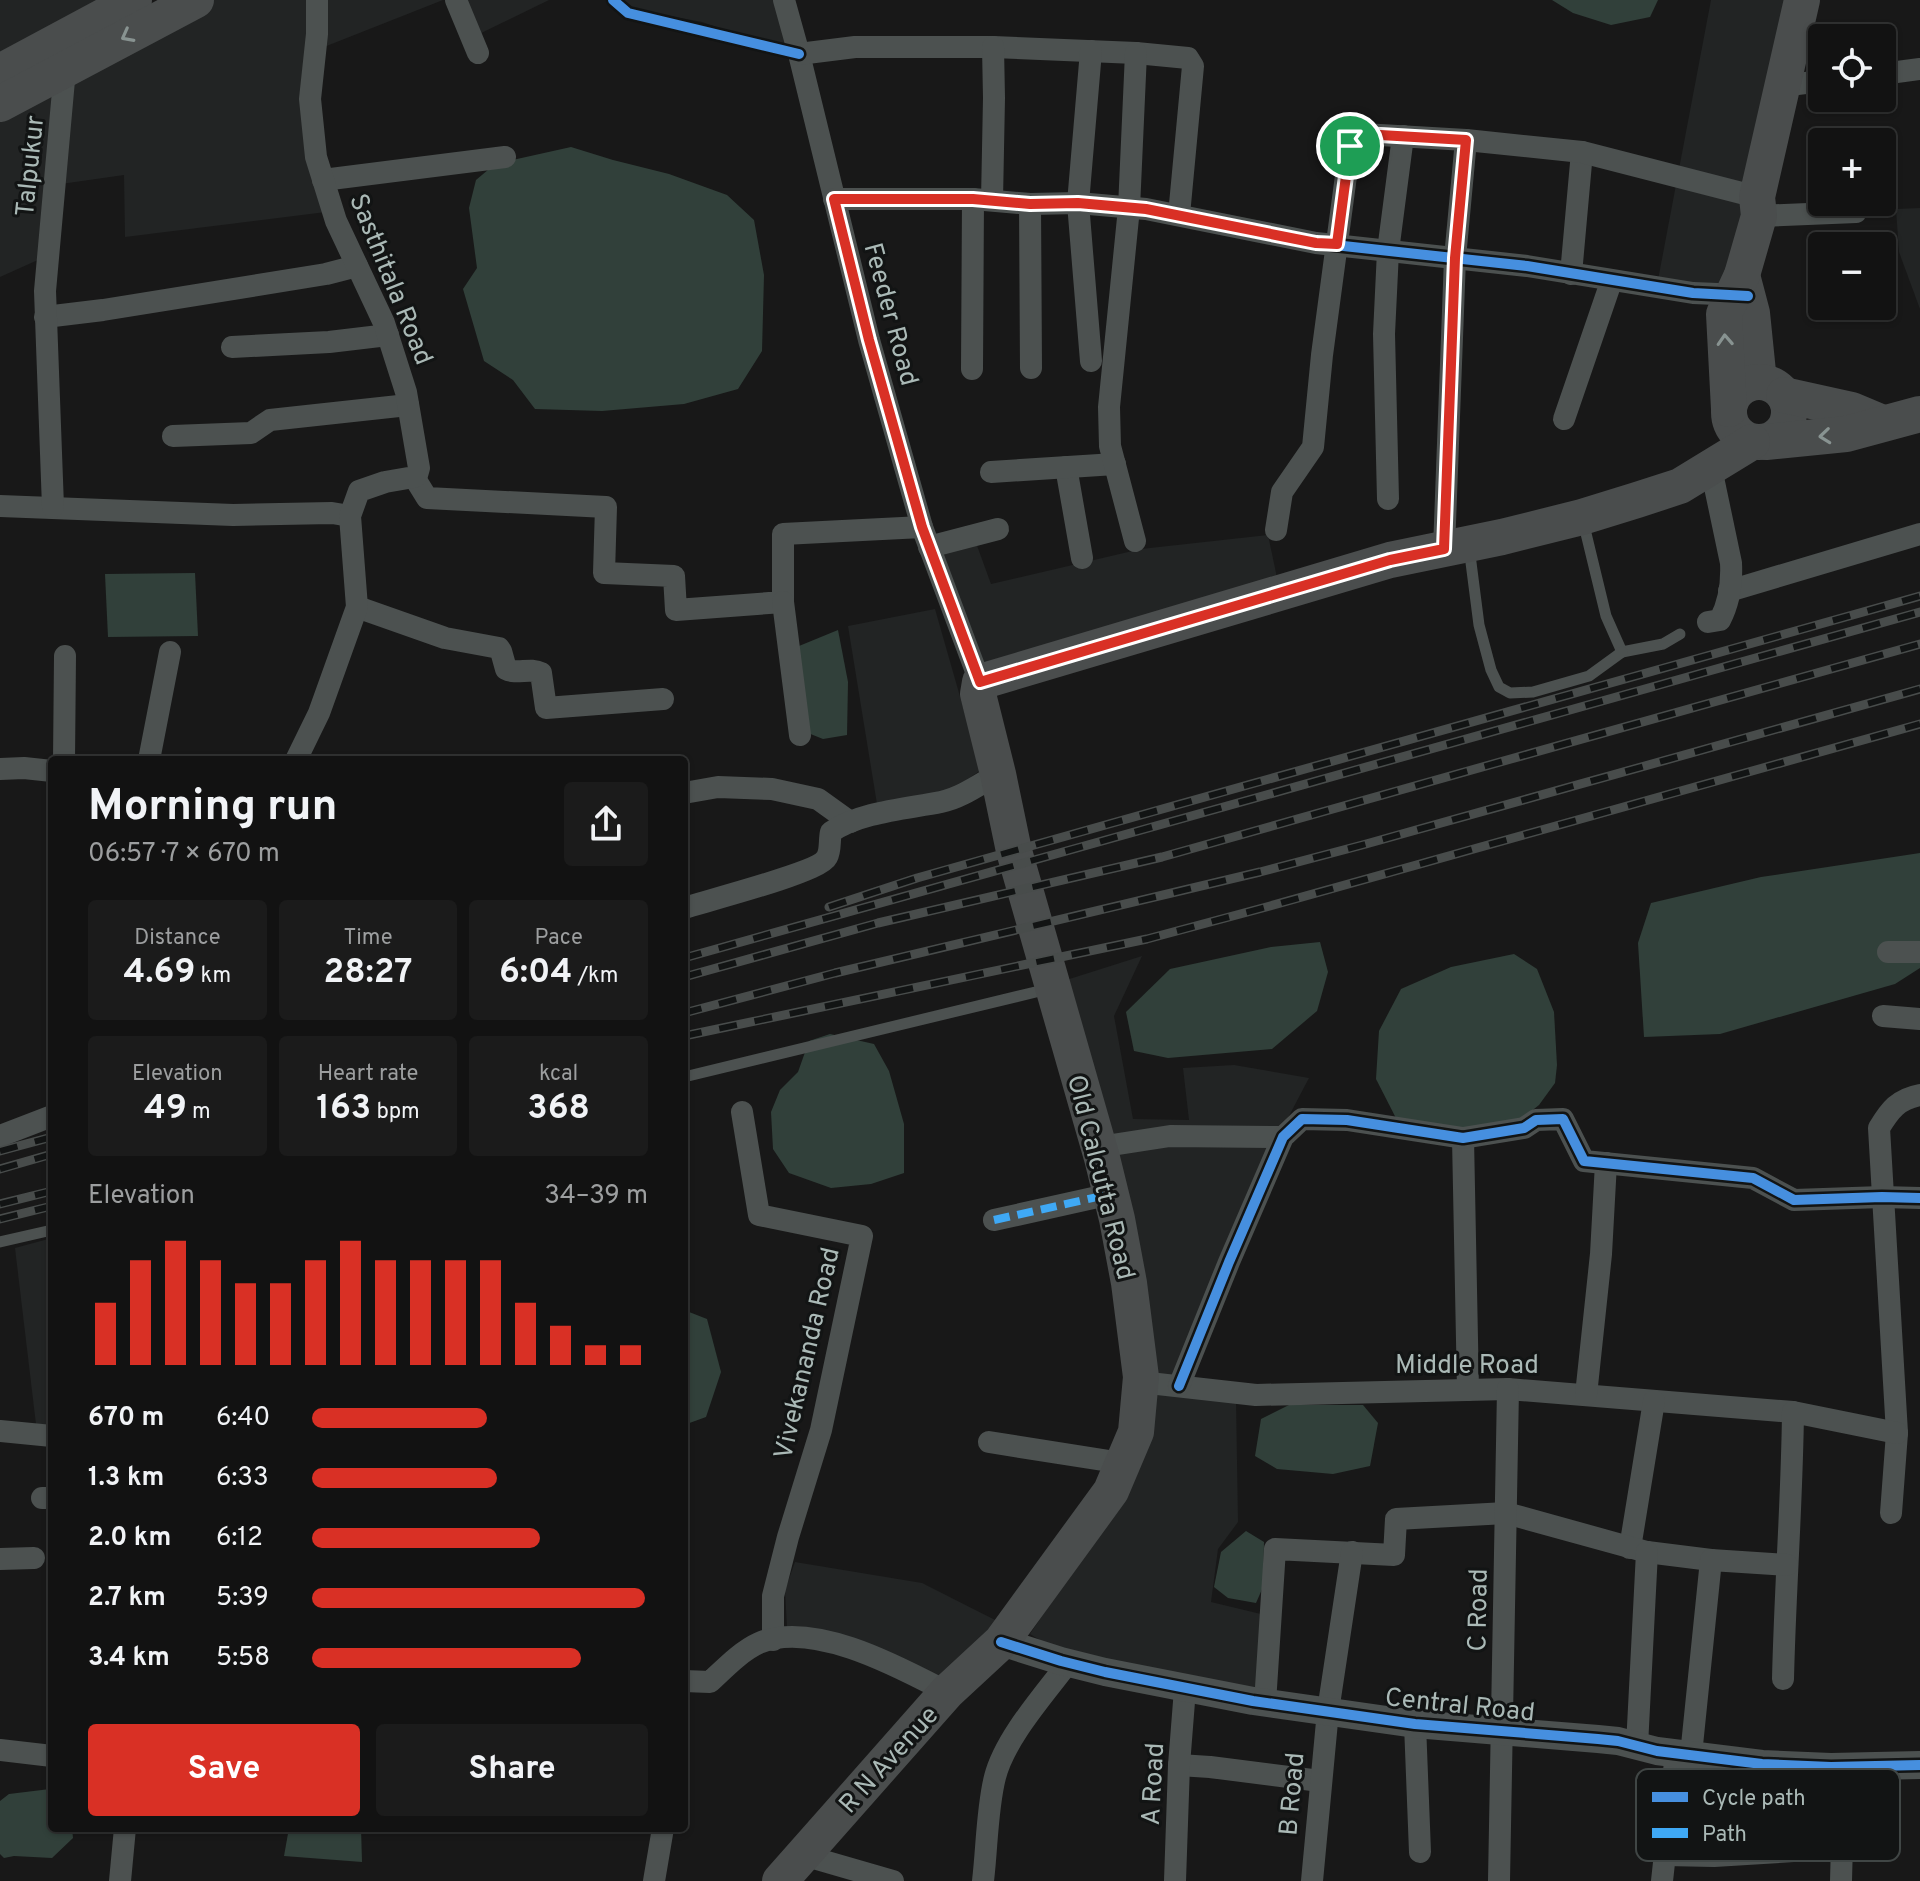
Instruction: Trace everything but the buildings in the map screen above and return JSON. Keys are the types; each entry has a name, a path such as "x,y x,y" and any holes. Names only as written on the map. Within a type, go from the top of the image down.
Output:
{"main road":[{"path":"0,72 132,0"},
{"path":"0,104 196,0"},
{"path":"1802,0 1781,86 1741,289 1724,314 1731,423 1739,435 1759,442 1846,434 1920,414"},
{"path":"980,682 1390,560 1582,517 1680,486 1759,442 1779,435 1787,423 1789,409 1772,389 1752,313 1741,289"},
{"path":"1729,409 1734,395 1745,385 1852,410 1883,423"},
{"name":"Old Calcutta Road","path":"980,682 978,694 1014,851 1111,1194 1129,1283 1140,1382 1136,1432 1111,1491 1001,1642"},
{"name":"R N Avenue","path":"791,1868 947,1692 1001,1642"}],"street":[{"name":"Sasthitala Road","path":"317,0 310,99 316,157 336,221 388,335 406,392 419,468 414,477"},
{"path":"456,0 478,53"},
{"name":"Feeder Road","path":"784,0 869,340 926,537 980,682"},
{"path":"799,54 855,47 993,47 1188,58 1193,63 1179,215"},
{"path":"972,369 982,200 994,98 993,47"},
{"path":"1091,51 1078,203 1091,361"},
{"path":"1135,541 1110,446 1109,407 1129,208 1136,53"},
{"name":"Talpukur","path":"53,507 45,291 65,69"},
{"path":"1896,72 1920,69"},
{"path":"1781,86 1808,83"},
{"path":"1276,530 1282,492 1313,447 1322,355 1350,146 1354,139 1363,134 1403,136 1582,152 1758,206 1808,209"},
{"path":"1388,499 1384,334 1388,251 1403,136"},
{"path":"1456,547 1455,258 1466,140"},
{"path":"1571,274 1582,152"},
{"path":"323,180 505,157"},
{"path":"834,199 982,200 1129,208 1316,243 1527,266 1693,293 1741,289"},
{"path":"1030,204 1031,368"},
{"path":"45,317 326,274 357,266"},
{"path":"1564,419 1609,288 1608,280"},
{"path":"232,347 329,342 388,335"},
{"path":"173,436 251,433 270,420 408,405"},
{"path":"991,472 1115,464"},
{"path":"1066,467 1082,558"},
{"path":"1708,622 1720,620 1726,608 1731,563 1711,468"},
{"path":"298,756 319,713 357,607 350,516 359,491 385,482 414,477 427,498 606,507 604,573 674,576 676,610 783,602"},
{"path":"0,506 233,515 332,513 350,516"},
{"path":"800,735 783,602 783,534 926,537 998,529"},
{"path":"1729,591 1920,534"},
{"path":"357,607 445,638 499,648 510,672 541,673 546,708 663,699"},
{"path":"150,756 170,652"},
{"path":"64,756 65,656"},
{"path":"0,769 48,771"},
{"path":"688,907 788,877 820,864 829,853 831,832 850,822 942,802 998,774"},
{"path":"688,792 718,787 772,789 818,799 850,822"},
{"path":"1888,952 1920,952"},
{"path":"1883,1016 1920,1019"},
{"path":"1891,1513 1897,1433 1879,1128 1890,1109 1920,1095"},
{"name":"Vivekananda Road","path":"742,1112 759,1215 862,1236 821,1430 773,1596 773,1640"},
{"path":"0,1136 48,1118"},
{"path":"1179,1386 1283,1137 1302,1119 1347,1120 1463,1138 1524,1128 1536,1120 1563,1119 1584,1161 1753,1178 1794,1200 1920,1198"},
{"path":"1099,1147 1170,1136 1283,1137"},
{"path":"1463,1138 1468,1390"},
{"path":"1586,1395 1601,1254 1606,1163"},
{"path":"994,1220 1111,1194"},
{"name":"Middle Road","path":"1140,1382 1256,1395 1508,1389 1793,1412 1897,1433"},
{"name":"C Road","path":"1499,1881 1508,1389"},
{"path":"1637,1746 1639,1550 1654,1401"},
{"path":"1783,1679 1793,1412"},
{"path":"0,1431 48,1436"},
{"path":"989,1442 1122,1463"},
{"path":"1265,1703 1275,1549 1394,1555 1396,1519 1506,1513 1639,1550 1711,1560 1787,1565"},
{"name":"B Road","path":"1312,1881 1328,1711 1352,1552"},
{"path":"0,1559 34,1558"},
{"path":"1681,1769 1711,1560"},
{"path":"688,1681 710,1682 731,1662 759,1643 793,1636 854,1648 947,1692"},
{"name":"Central Road","path":"1001,1642 1068,1663 1185,1689 1415,1724 1598,1739 1762,1764 1844,1767 1920,1765"},
{"path":"983,1881 995,1775 1011,1740 1068,1663"},
{"name":"A Road","path":"1175,1881 1185,1689"},
{"path":"1415,1724 1420,1852"},
{"path":"0,1750 48,1756"},
{"path":"1179,1765 1320,1781"},
{"path":"120,1881 125,1832"},
{"path":"654,1881 662,1832"},
{"path":"1662,1881 1664,1861"},
{"path":"1841,1881 1842,1861"},
{"path":"791,1868 893,1881"}],"lane":[{"path":"1582,517 1606,616 1622,652"},
{"path":"1456,547 1491,670 1499,687 1510,693 1533,692 1589,676 1600,671 1622,652 1663,644 1680,634"},
{"path":"688,1076 1052,988"},
{"path":"0,1242 48,1231"}],"shaded area":[{"path":"0,0 101,0 0,53"},
{"path":"164,0 308,0 326,212 125,237 124,175 54,185 49,255 0,277 0,88"},
{"path":"326,0 443,0 324,47 328,16"},
{"path":"455,0 549,0 473,37"},
{"path":"622,0 774,0 788,51 702,22 628,8"},
{"path":"1552,0 1658,0 1650,17 1611,25 1573,13"},
{"path":"1711,0 1795,0 1728,291 1658,280"},
{"path":"571,147 669,174 727,195 754,220 764,275 762,351 738,389 684,404 602,411 535,409 513,380 484,361 463,289 477,268 469,208 476,180 495,164"},
{"path":"1920,208 1920,309 1899,252 1896,209"},
{"path":"1268,535 1279,587 974,667 941,551 975,540 991,584 1141,549"},
{"path":"195,573 198,636 108,637 105,574"},
{"path":"935,609 981,770 943,796 877,804 848,626"},
{"path":"838,630 848,682 847,735 823,739 798,729 799,646"},
{"path":"1920,853 1920,968 1895,984 1720,1034 1644,1037 1638,943 1651,903 1761,877"},
{"path":"1320,942 1328,972 1317,1011 1272,1049 1168,1058 1134,1051 1126,1012 1170,969 1271,947"},
{"path":"1514,954 1537,969 1554,1012 1555,1083 1539,1105 1504,1133 1399,1124 1376,1079 1379,1031 1401,989 1451,967"},
{"path":"1142,956 1114,1016 1133,1119 1189,1120 1183,1068 1234,1065 1309,1078 1269,1154 1177,1380 1151,1376 1060,982"},
{"path":"830,1034 874,1044 889,1071 904,1124 904,1173 871,1184 831,1188 789,1173 773,1149 771,1112 780,1090 798,1072 809,1041"},
{"path":"48,1239 48,1442 38,1441 15,1248"},
{"path":"688,1312 707,1319 721,1372 706,1417 688,1424"},
{"path":"1151,1389 1236,1399 1238,1522 1218,1549 1211,1602 1265,1615 1261,1689 1071,1659 1030,1634 1089,1546"},
{"path":"1289,1405 1363,1405 1378,1423 1370,1466 1333,1474 1277,1469 1255,1456 1261,1419"},
{"path":"1246,1531 1264,1542 1263,1587 1256,1603 1228,1598 1214,1587 1221,1552"},
{"path":"795,1562 922,1583 1007,1626 952,1683 787,1627 785,1590"},
{"path":"48,1789 48,1832 72,1832 73,1838 52,1858 4,1858 0,1854 0,1801 9,1794"},
{"path":"288,1832 361,1832 362,1862 284,1856"}],"railway":[{"path":"829,907 917,878 1920,596"},
{"path":"688,957 1920,612"},
{"path":"688,976 878,923 1162,857 1920,644"},
{"path":"688,1012 835,973 1260,872 1920,689"},
{"path":"688,1035 1147,939 1920,724"},
{"path":"0,1151 48,1138"},
{"path":"0,1169 48,1155"},
{"path":"0,1204 48,1192"},
{"path":"0,1219 48,1207"}],"marked path":[{"path":"994,1220 1111,1194"}],"cycle path":[{"path":"613,0 628,13 799,54"},
{"path":"834,199 973,199 1146,209 1316,243 1527,266 1693,293 1748,296"},
{"path":"1179,1386 1283,1137 1302,1119 1347,1120 1463,1138 1524,1128 1536,1120 1563,1119 1584,1161 1753,1178 1794,1200 1920,1198"},
{"path":"1001,1642 1105,1672 1253,1701 1415,1724 1618,1741 1657,1751 1762,1764 1831,1767 1920,1765"}],"route":[{"path":"1363,134 1466,140 1455,258 1444,549 1390,560 980,682 922,527 869,340 834,199 973,199 1146,209 1316,243 1337,244 1350,146 1357,136 1363,134"}]}
